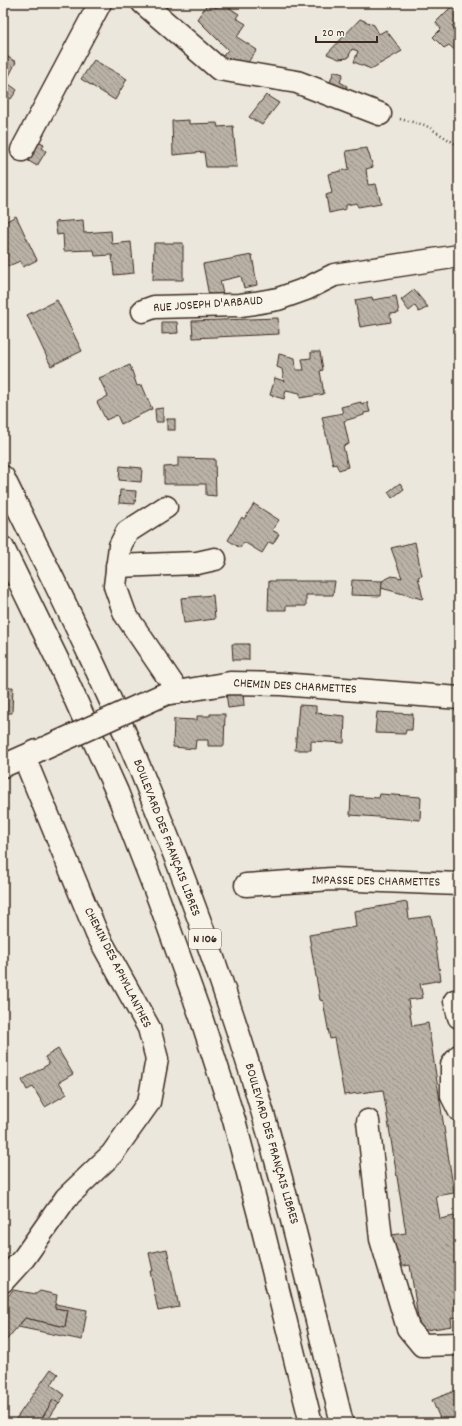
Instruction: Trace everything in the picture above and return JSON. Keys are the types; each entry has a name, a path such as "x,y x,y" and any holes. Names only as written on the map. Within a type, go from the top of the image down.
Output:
{"main road":[{"path":"22,150 100,3"},
{"path":"143,3 219,70 297,82 380,114"},
{"name":"RUE JOSEPH D'ARBAUD","path":"143,311 154,307 240,305 278,299 306,289 334,275 459,256"},
{"name":"BOULEVARD DES FRANÇAIS LIBRES","path":"3,478 86,647 140,769 187,887 230,1006 266,1122 296,1234 342,1423"},
{"path":"166,507 127,532 120,546 115,586 125,614 171,693"},
{"name":"N 106","path":"3,548 59,663 117,792 159,900 201,1017 240,1142 311,1423"},
{"path":"117,566 197,563 215,559"},
{"name":"CHEMIN DES CHARMETTES","path":"3,766 171,693 230,684 281,684 459,698"},
{"name":"CHEMIN DES APHYLLANTHES","path":"3,1281 24,1258 66,1198 112,1154 150,1102 157,1059 149,1028 97,934 34,753"},
{"name":"IMPASSE DES CHARMETTES","path":"246,885 332,879 459,884"},
{"path":"459,1056 452,1066 452,1096 459,1110"},
{"path":"368,1121 381,1239 408,1328 422,1345 459,1344"}],"path":[{"path":"380,114 425,125 459,146"}],"building":[{"path":"208,3 216,8 219,3 222,3 239,14 236,18 246,24 237,37 257,50 248,62 251,63 249,65 221,58 228,50 197,19"},
{"path":"455,3 459,3 459,20 452,26 459,34 459,50 457,52 449,45 444,48 433,37 441,29 436,23 437,21"},
{"path":"360,19 374,25 379,34 386,30 402,51 371,69 354,62 358,51 352,49 348,58 339,59 327,54"},
{"path":"3,54 16,62 6,82 17,90 11,99 3,94"},
{"path":"94,60 127,79 115,100 81,79"},
{"path":"334,71 343,74 340,82 347,86 345,95 328,88"},
{"path":"266,95 279,103 262,125 249,117"},
{"path":"189,120 189,124 217,123 218,127 233,126 237,167 206,167 204,152 173,155 172,121"},
{"path":"38,141 44,144 42,148 46,151 37,166 27,160"},
{"path":"367,148 373,167 366,169 368,185 376,184 381,203 358,207 357,203 346,205 346,209 329,213 326,195 332,193 328,174 349,169 346,151"},
{"path":"16,216 37,260 23,267 20,261 4,268 3,223"},
{"path":"83,220 84,233 111,231 112,244 131,242 134,273 114,275 112,255 95,256 94,250 64,251 63,234 57,235 55,222"},
{"path":"154,243 183,243 183,280 153,280"},
{"path":"252,255 257,285 244,288 241,276 220,281 223,294 209,296 203,264"},
{"path":"414,290 428,307 419,312 415,306 409,311 401,300"},
{"path":"396,296 399,313 390,314 391,322 360,327 355,300 372,297 373,300"},
{"path":"57,300 82,351 51,366 27,315"},
{"path":"278,318 279,334 193,338 192,321"},
{"path":"162,322 177,322 178,333 162,334"},
{"path":"311,352 320,352 323,370 320,371 324,394 300,398 300,393 286,390 284,399 270,395 275,378 284,381 282,369 277,367 279,354 295,358 296,370 304,370 302,359 311,358"},
{"path":"130,365 137,386 142,385 152,409 121,424 117,415 106,420 97,402 108,396 99,378"},
{"path":"361,402 361,404 367,402 370,412 344,421 349,444 343,446 348,467 339,470 336,464 333,465 322,417 343,413 341,407"},
{"path":"163,408 163,422 156,422 155,409"},
{"path":"167,419 175,419 175,430 167,430"},
{"path":"178,458 215,459 216,496 206,495 206,484 164,484 164,467 178,466"},
{"path":"120,466 142,468 141,482 119,480"},
{"path":"400,483 404,489 392,498 388,492"},
{"path":"120,490 136,491 135,504 119,503"},
{"path":"254,504 279,520 272,530 279,534 273,544 269,542 262,553 244,542 240,548 228,540 242,517 244,519"},
{"path":"415,542 422,576 418,577 422,599 381,588 382,581 392,576 402,578 391,548"},
{"path":"352,580 382,581 381,596 351,595"},
{"path":"269,581 335,581 333,595 306,595 306,606 286,606 286,610 268,610"},
{"path":"213,595 215,619 184,623 181,598"},
{"path":"232,644 249,644 249,660 233,660"},
{"path":"13,687 12,713 3,713 4,688"},
{"path":"243,689 244,706 228,708 226,692"},
{"path":"299,705 316,706 316,713 345,716 344,743 311,741 311,750 295,750"},
{"path":"377,712 413,714 412,730 406,730 405,734 375,733"},
{"path":"210,714 225,714 224,746 208,746 208,740 196,740 195,749 173,747 174,719 197,720 197,716 210,716"},
{"path":"380,794 421,797 420,820 350,815 351,796 379,798"},
{"path":"407,902 409,919 431,916 441,980 420,984 423,998 408,1000 412,1026 428,1023 454,1193 436,1196 440,1219 459,1215 459,1317 451,1318 452,1326 420,1331 410,1265 398,1267 392,1235 406,1233 383,1090 344,1095 334,1038 330,1039 323,1001 320,1000 309,935 356,927 354,911"},
{"path":"58,1049 73,1074 59,1082 67,1094 45,1107 33,1087 27,1090 22,1080 49,1064 45,1057"},
{"path":"167,1249 179,1307 158,1311 150,1271 153,1271 149,1253"},
{"path":"13,1290 36,1294 40,1291 57,1295 55,1308 68,1310 65,1327 25,1318 3,1344 3,1302"},
{"path":"55,1304 87,1310 82,1340 18,1327 25,1318 65,1327 68,1310 55,1308"},
{"path":"51,1369 58,1374 51,1385 65,1395 59,1403 53,1400 41,1420 44,1423 13,1423"},
{"path":"459,1389 459,1423 442,1423 432,1400"},
{"path":"53,1400 59,1403 46,1423 44,1423 41,1420"}]}
